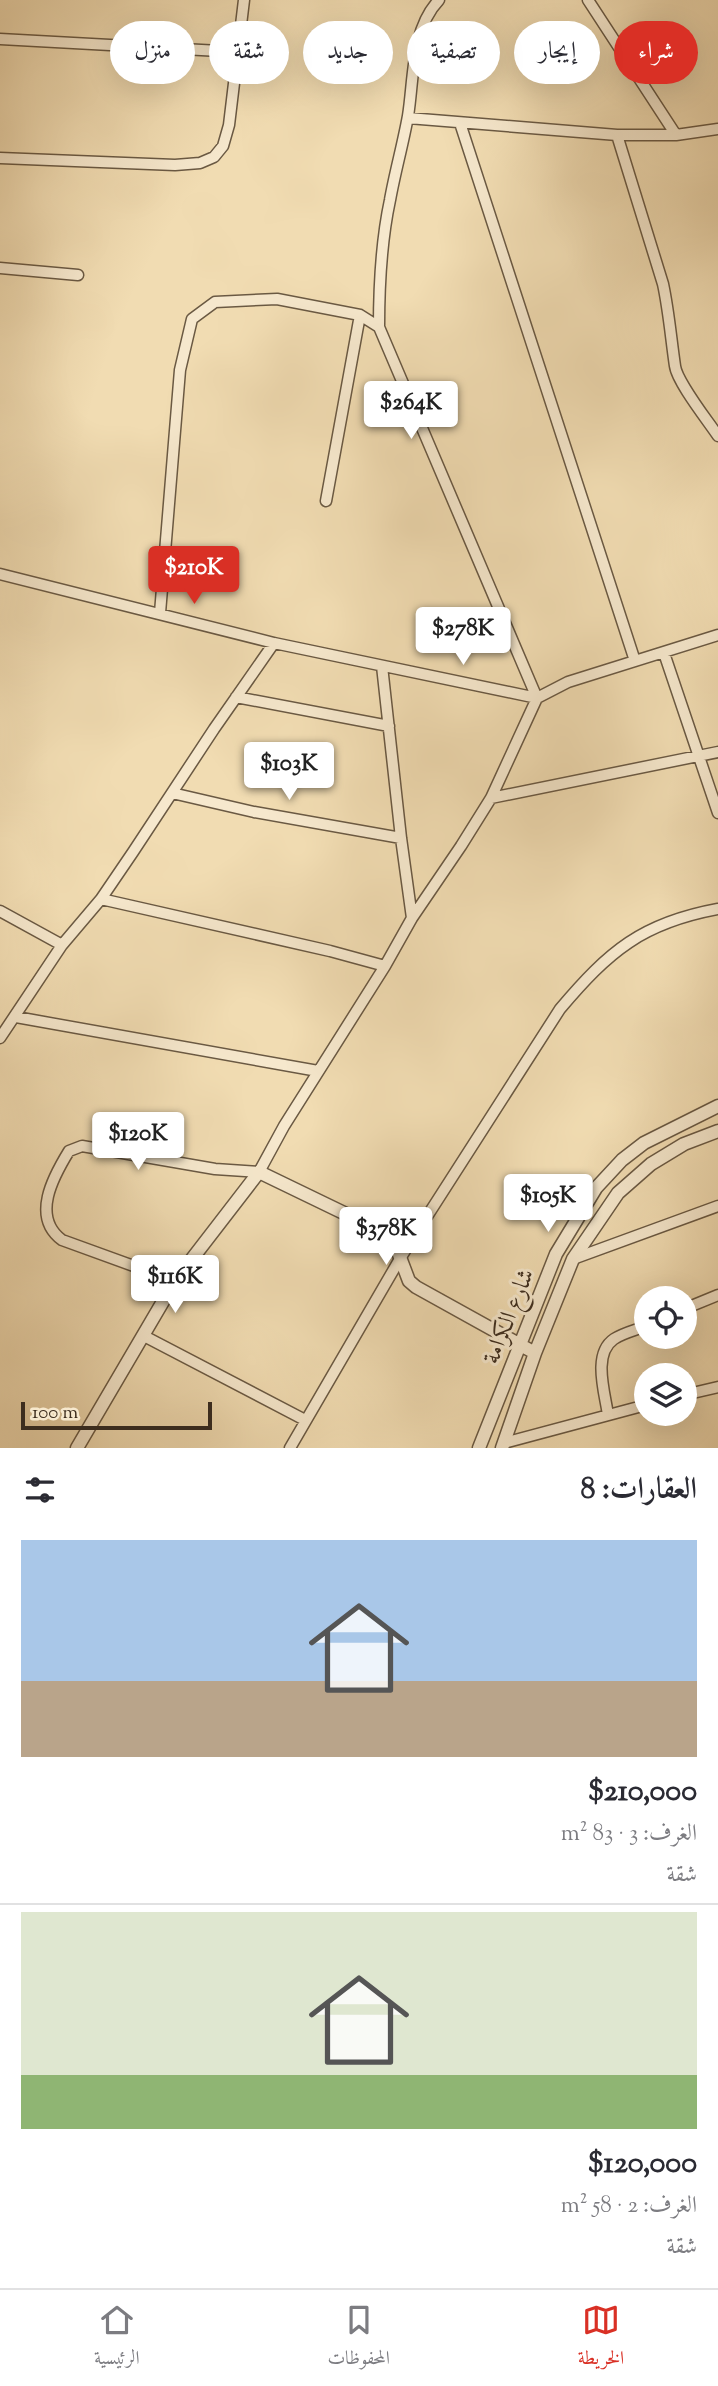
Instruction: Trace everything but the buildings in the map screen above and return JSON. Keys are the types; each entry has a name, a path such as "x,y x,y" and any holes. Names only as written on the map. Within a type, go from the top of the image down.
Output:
{"street":[{"path":"242,21 244,0"},
{"path":"77,1448 175,1281 259,1172 284,1126 385,966 412,918 491,798 537,698 379,327 381,258 389,202 408,118 424,19 439,0"},
{"path":"589,0 677,135"},
{"path":"0,39 209,50"},
{"path":"0,158 175,165 200,163 214,157 227,137 234,84"},
{"path":"408,118 617,135 677,135 718,129"},
{"path":"460,123 635,661"},
{"path":"617,135 663,284 670,319 674,366 718,436"},
{"path":"0,268 78,275"},
{"path":"160,613 180,370 192,319 215,302 277,299 360,315 379,327"},
{"path":"326,501 360,315"},
{"path":"0,574 274,643 537,698 568,682 718,635"},
{"path":"0,1038 62,945 100,899 274,643"},
{"path":"664,653 718,813"},
{"path":"382,666 412,918"},
{"path":"236,697 389,726"},
{"path":"491,798 718,752"},
{"path":"172,793 267,814 401,838"},
{"path":"100,899 385,966"},
{"path":"289,1448 401,1257 560,1009 581,984 629,941 650,928 718,909"},
{"path":"0,911 62,945"},
{"path":"16,1017 318,1071"},
{"name":"شارع الكرامة","path":"479,1448 556,1254 596,1188 622,1160 645,1143 718,1106"},
{"name":"شارع الكرامة","path":"503,1445 535,1353 573,1259 618,1193 651,1164 684,1144 718,1131"},
{"path":"175,1281 62,1240 50,1229 47,1207 51,1187 69,1151 82,1146 204,1167 259,1172 379,1230 395,1244 409,1281 416,1287 535,1353"},
{"path":"573,1259 718,1206"},
{"path":"697,1304 718,1295"},
{"path":"608,1415 603,1353 614,1339 634,1331"},
{"path":"144,1336 305,1420"},
{"path":"697,1392 718,1387"},
{"path":"503,1445 634,1408"}]}
